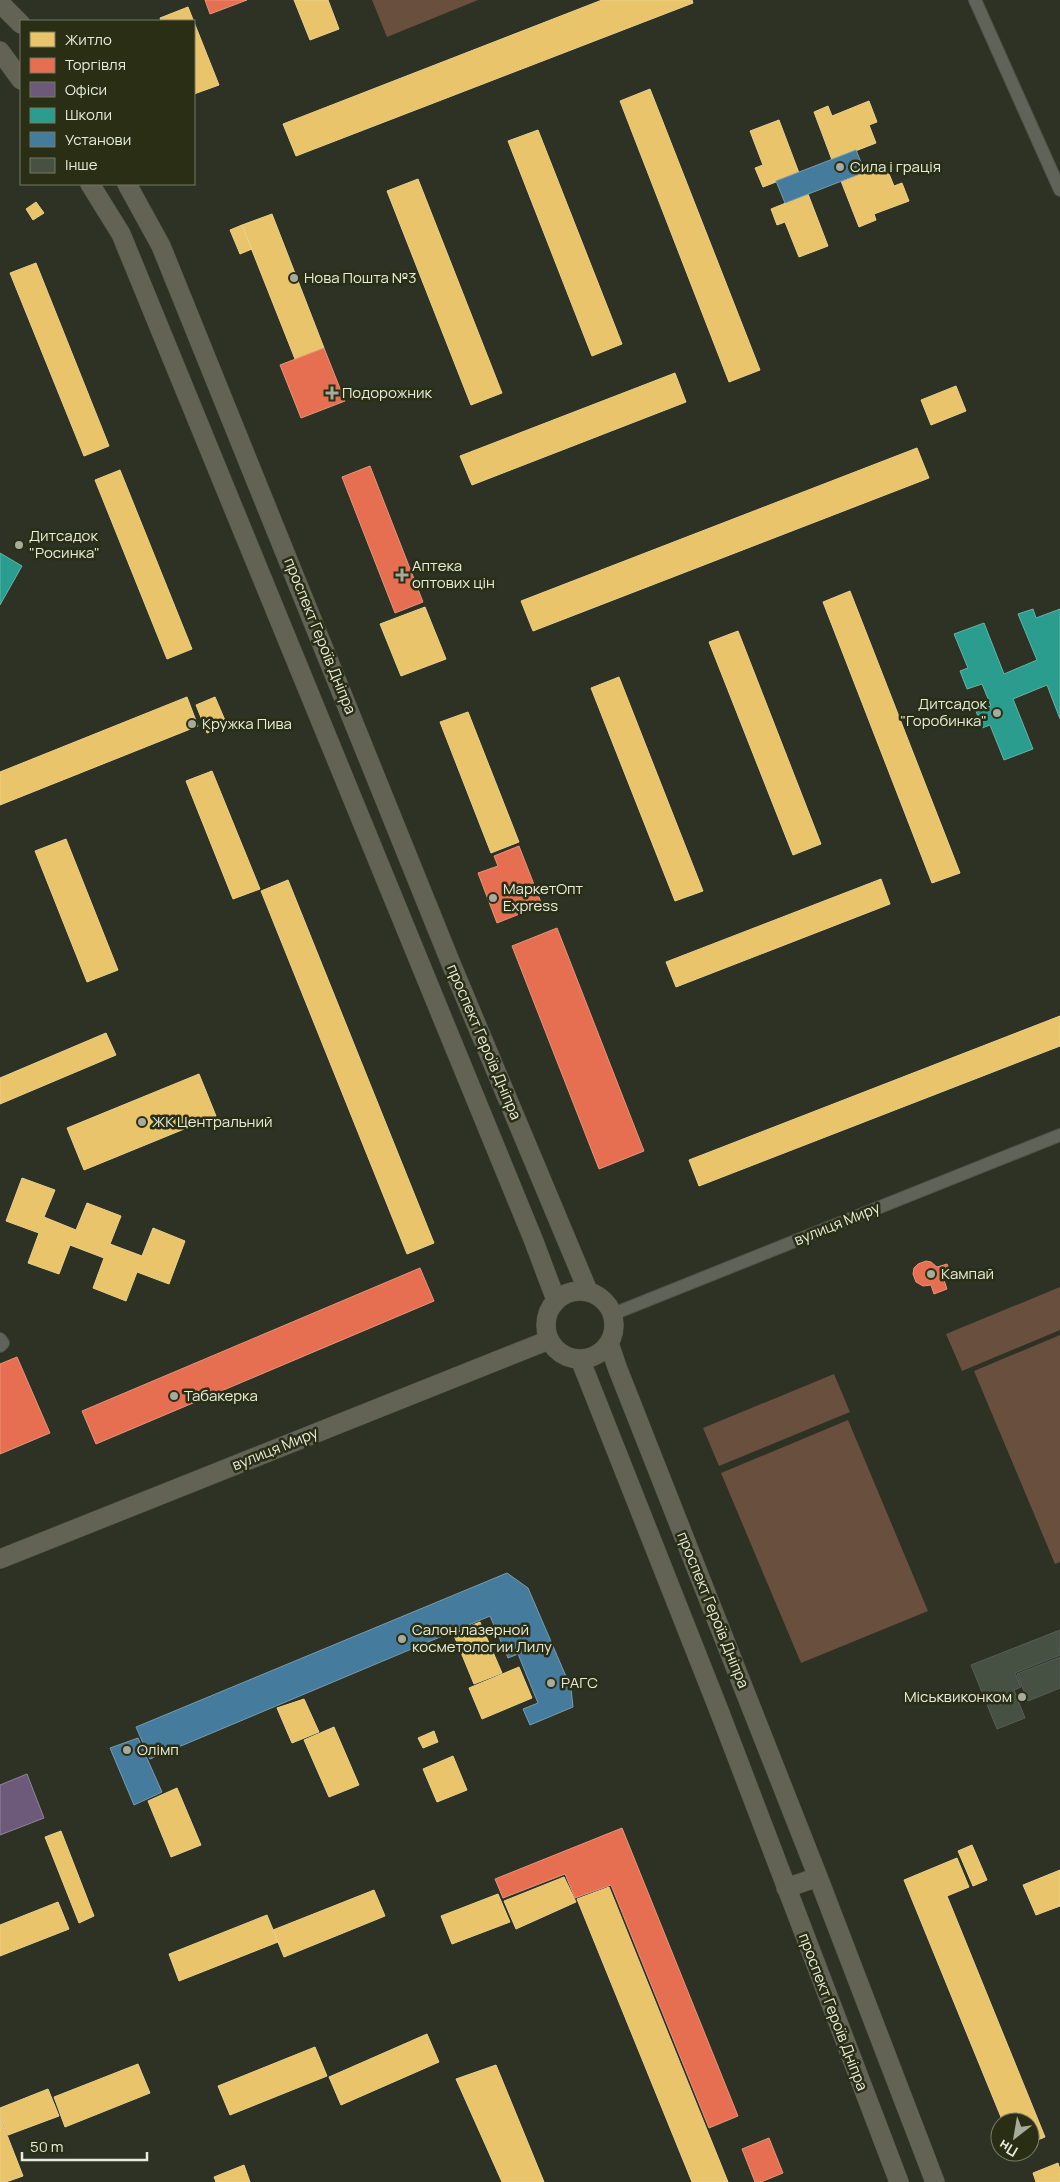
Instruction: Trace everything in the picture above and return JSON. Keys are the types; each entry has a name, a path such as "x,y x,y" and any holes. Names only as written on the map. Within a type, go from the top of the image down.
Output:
{"street":[{"path":"975,0 1060,190"},
{"path":"0,3 20,23"},
{"path":"0,51 20,79"},
{"name":"проспект Героїв Дніпра","path":"91,185 121,234 533,1239 556,1300"},
{"name":"проспект Героїв Дніпра","path":"127,185 161,246 452,966 588,1291"},
{"path":"226,491 256,479"},
{"path":"354,802 383,792"},
{"name":"вулиця Миру","path":"613,1314 1060,1135"},
{"path":"577,1290 588,1291 599,1296 608,1304 613,1314 614,1329 609,1343 596,1356 580,1359 566,1356 556,1350 549,1340 546,1330 546,1319 556,1300 566,1293 577,1290"},
{"path":"0,1340 3,1343 0,1346"},
{"name":"вулиця Миру","path":"0,1559 549,1340"},
{"name":"проспект Героїв Дніпра","path":"609,1343 616,1367 818,1877 935,2182"},
{"name":"проспект Героїв Дніпра","path":"580,1359 720,1713 899,2182"},
{"path":"786,1888 818,1877"},
{"path":"881,2137 912,2125"}],"shaded area":[{"path":"372,0 478,0 387,37"},
{"path":"1060,1287 1060,1330 962,1371 946,1334"},
{"path":"1060,1335 1060,1562 1055,1564 974,1371"},
{"path":"834,1374 850,1412 719,1466 703,1428"},
{"path":"848,1420 928,1611 801,1663 721,1473"}],"building: Житло":[{"path":"294,0 328,0 339,29 310,40"},
{"path":"602,0 692,0 693,3 296,156 283,124"},
{"path":"188,7 194,20 161,20 160,18"},
{"path":"195,25 219,85 195,94"},
{"path":"650,89 760,370 729,382 620,101"},
{"path":"869,101 877,122 869,125 876,143 832,160 814,112 828,106 832,116"},
{"path":"779,120 799,173 763,187 755,168 763,165 750,131"},
{"path":"538,130 622,344 592,356 508,141"},
{"path":"885,164 894,186 902,183 909,201 874,214 876,220 859,227 841,181"},
{"path":"418,179 502,393 471,405 387,191"},
{"path":"808,194 828,246 799,257 785,222 777,225 771,209"},
{"path":"36,202 44,213 33,220 26,209"},
{"path":"272,214 324,348 295,359 242,225"},
{"path":"242,225 252,249 240,254 230,230"},
{"path":"36,263 109,446 84,456 10,273"},
{"path":"675,373 686,402 472,485 460,456"},
{"path":"956,386 966,411 931,425 921,400"},
{"path":"917,448 929,478 533,631 521,601"},
{"path":"120,470 192,649 167,659 95,480"},
{"path":"850,591 960,873 932,883 823,602"},
{"path":"425,607 446,659 401,676 380,624"},
{"path":"738,631 821,844 793,855 709,642"},
{"path":"619,677 703,891 675,901 591,688"},
{"path":"187,697 198,726 0,805 0,772"},
{"path":"215,697 227,725 207,733 196,705"},
{"path":"468,712 519,842 491,853 440,722"},
{"path":"212,771 260,889 233,899 186,781"},
{"path":"66,839 118,970 87,982 35,851"},
{"path":"881,879 890,904 676,987 666,962"},
{"path":"288,880 434,1243 407,1254 261,891"},
{"path":"1060,1016 1060,1046 699,1186 689,1160"},
{"path":"106,1033 116,1055 0,1104 0,1078"},
{"name":"ЖК Центральний","path":"199,1074 216,1116 84,1170 67,1128"},
{"path":"22,1178 55,1190 44,1217 76,1230 87,1203 121,1216 110,1244 142,1256 153,1228 185,1241 169,1284 137,1272 126,1301 93,1288 104,1258 70,1245 59,1274 28,1263 39,1233 6,1221"},
{"path":"480,1622 502,1673 474,1684 453,1633"},
{"path":"519,1667 532,1698 482,1719 469,1688"},
{"path":"304,1699 319,1732 292,1743 277,1708"},
{"path":"334,1727 359,1785 329,1797 304,1740"},
{"path":"434,1731 438,1742 423,1748 418,1738"},
{"path":"453,1756 467,1790 437,1802 423,1769"},
{"path":"177,1788 201,1845 171,1857 148,1801"},
{"path":"61,1831 94,1916 79,1923 45,1837"},
{"path":"972,1845 987,1880 973,1886 958,1851"},
{"path":"957,1858 969,1887 947,1896 1035,2112 999,2112 904,1880"},
{"path":"1060,1870 1060,1906 1036,1915 1023,1885"},
{"path":"564,1877 576,1902 516,1929 504,1901"},
{"path":"609,1887 728,2182 692,2182 577,1899"},
{"path":"374,1890 385,1916 284,1957 273,1930"},
{"path":"498,1894 510,1922 452,1944 441,1916"},
{"path":"58,1902 69,1929 0,1956 0,1925"},
{"path":"267,1915 278,1942 179,1981 169,1954"},
{"path":"427,2034 439,2062 341,2105 329,2077"},
{"path":"315,2047 327,2076 230,2115 218,2086"},
{"path":"138,2064 150,2093 65,2127 54,2097"},
{"path":"496,2065 544,2182 502,2182 456,2079"},
{"path":"48,2089 59,2116 8,2135 0,2115 0,2108"},
{"path":"0,2117 23,2176 6,2182 0,2182"},
{"path":"1040,2125 1045,2137 1040,2139"},
{"path":"1058,2163 1060,2182 1036,2182 1033,2173"},
{"path":"244,2165 250,2182 216,2182 214,2177"}],"building: Торгівля":[{"path":"205,0 247,0 210,14"},
{"path":"324,348 345,401 301,418 280,365"},
{"path":"370,466 423,602 395,613 342,477"},
{"path":"519,846 542,905 497,923 478,873 498,866 494,856"},
{"path":"557,928 644,1151 599,1169 512,946"},
{"path":"926,1261 931,1262 937,1267 947,1264 951,1274 943,1277 947,1289 934,1294 931,1285 923,1286 916,1282 913,1274 914,1268"},
{"path":"420,1268 434,1301 96,1444 82,1411"},
{"path":"17,1357 50,1433 0,1454 0,1364"},
{"path":"622,1828 738,2116 709,2128 611,1885 575,1898 565,1874 503,1898 495,1879"},
{"path":"769,2138 783,2173 761,2182 755,2182 742,2149"}],"building: Офіси":[{"path":"27,1774 44,1818 0,1835 0,1785"}],"building: Школи":[{"path":"0,553 22,566 0,605"},
{"path":"1033,609 1036,618 1060,609 1060,719 1047,685 1013,699 1033,749 1004,760 990,725 982,728 976,711 991,706 982,684 967,689 960,671 968,668 954,634 984,623 1004,674 1037,660 1018,614"}],"building: Установи":[{"path":"856,150 865,172 785,203 776,181"},
{"path":"507,1573 528,1588 571,1688 573,1707 530,1725 523,1709 538,1703 518,1654 508,1658 490,1616 150,1759 136,1727"},
{"path":"138,1738 162,1792 134,1805 110,1748"}],"building: Інше":[{"path":"1060,1630 1060,1655 1015,1673 1021,1687 1014,1690 1025,1718 997,1729 971,1665"},
{"path":"1060,1657 1060,1688 1028,1701 1017,1674"}],"place":[{"name":"Сила і грація","path":"840,167"},
{"name":"Нова Пошта №3","path":"294,278"},
{"name":"Подорожник","path":"332,393"},
{"name":"Дитсадок \"Росинка\"","path":"19,545"},
{"name":"Аптека оптових цін","path":"402,575"},
{"name":"Дитсадок \"Горобинка\"","path":"997,713"},
{"name":"Кружка Пива","path":"192,724"},
{"name":"МаркетОпт Express","path":"493,898"},
{"name":"ЖК Центральний","path":"142,1122"},
{"name":"Кампай","path":"931,1274"},
{"name":"Табакерка","path":"174,1396"},
{"name":"Салон лазерной косметологии Лилу","path":"402,1639"},
{"name":"РАГС","path":"551,1683"},
{"name":"Міськвиконком","path":"1022,1697"},
{"name":"Олімп","path":"127,1750"}]}
